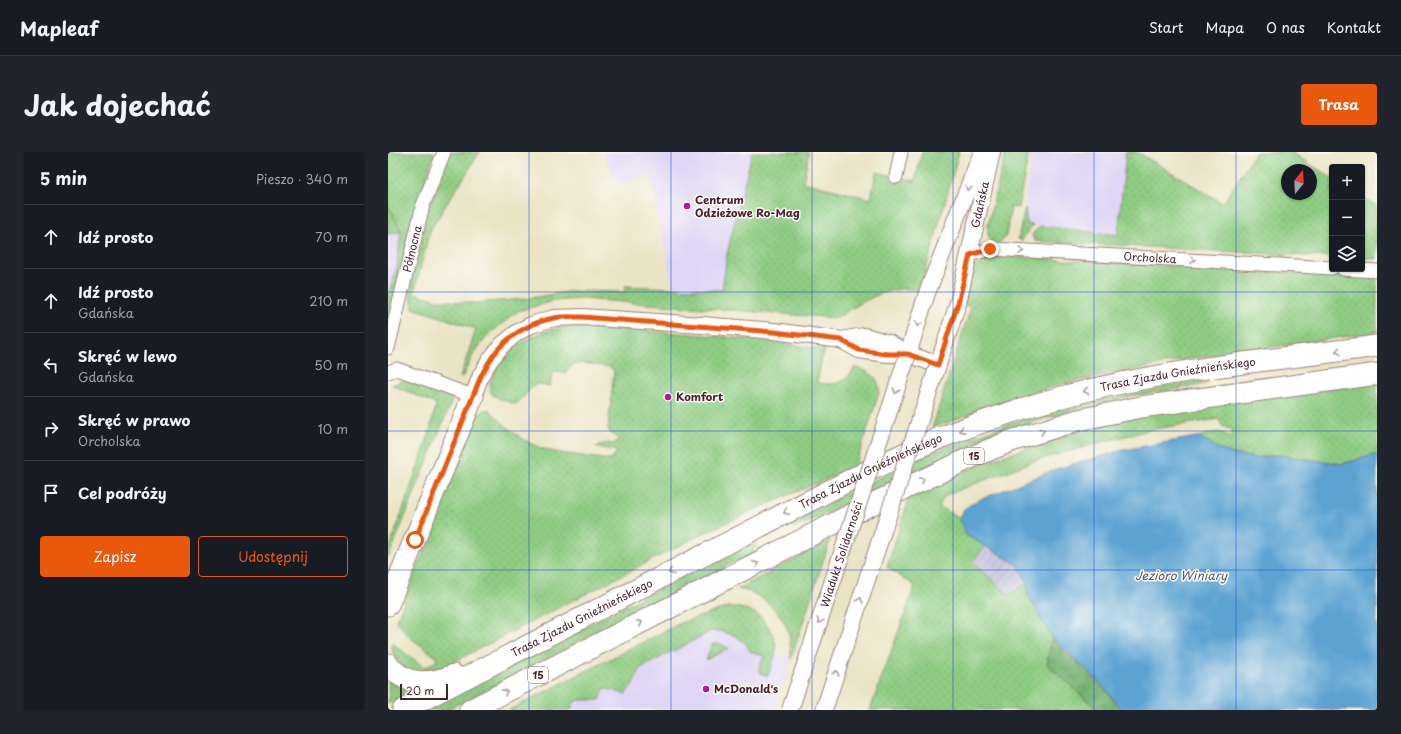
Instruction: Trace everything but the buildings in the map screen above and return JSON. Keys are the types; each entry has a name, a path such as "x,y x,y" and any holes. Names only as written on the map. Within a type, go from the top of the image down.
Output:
{"main road":[{"name":"Trasa Zjazdu Gnieźnieńskiego","path":"403,710 846,482 941,438 973,426 1067,396 1144,379 1206,369 1377,346"},
{"name":"15","path":"470,710 868,506 972,457 1011,441 1078,420 1135,408 1377,374"},
{"path":"388,605 473,396"},
{"path":"388,664 394,672 403,678 418,682 445,678 506,658"}],"street":[{"name":"Północna","path":"388,348 423,205 444,152"},
{"path":"896,177 901,152"},
{"name":"Gdańska","path":"908,354 927,293 982,152"},
{"name":"Gdańska","path":"938,365 958,303 992,152"},
{"name":"Orcholska","path":"970,255 990,249 1329,268"},
{"path":"1365,270 1377,271"},
{"path":"388,372 397,369 473,396 481,376 490,360 502,345 518,332 532,325 554,318 582,317 702,325 841,340 859,350 887,354 908,354 938,365 824,710"},
{"name":"Wiadukt Solidarności","path":"790,710 908,354"}],"shaded area":[{"path":"603,152 752,152 727,254 723,290 673,287 650,175 618,185"},
{"path":"1032,152 1126,152 1119,235 1027,224 1024,211"},
{"path":"401,232 397,267 388,295 388,234"},
{"path":"986,546 1018,565 1027,583 1009,595 972,562"},
{"path":"729,626 760,647 791,659 774,710 552,710 713,628"}],"green space":[{"path":"388,152 434,152 418,205 388,323 388,295 397,267 401,232 388,204"},
{"path":"451,152 480,152 430,230 414,293 437,300 474,303 525,299 571,291 625,292 625,286 722,290 727,254 752,152 809,152 803,182 871,199 876,172 915,181 922,152 959,152 920,291 899,289 888,292 866,300 837,318 582,299 554,301 518,311 489,334 474,353 462,378 460,377 476,329 413,308 410,290 428,212"},
{"path":"1006,152 1029,152 1018,208 1011,207 1005,238 999,242 993,243 988,234 988,224"},
{"path":"1126,152 1137,152 1223,203 1256,152 1291,152 1310,164 1281,164 1281,200 1317,200 1317,168 1329,176 1329,257 1035,241 1032,236 1040,226 1118,235"},
{"path":"1365,199 1377,206 1377,259 1365,258"},
{"path":"388,204 401,232 388,234"},
{"path":"1025,209 1027,224 1033,225 1022,240 1018,239"},
{"path":"993,256 1377,278 1377,332 1188,359 1067,383 1017,397 932,428 971,307 964,305 969,282 979,262 985,258"},
{"path":"575,326 731,337 825,350 817,383 835,384 848,377 855,367 869,373 878,382 879,393 855,467 704,533 434,672 428,674 405,669 394,656 391,645 392,643 424,667 437,661 435,656 411,638 396,621 477,415 482,411 489,409 524,440 550,451 611,460 617,451 596,447 607,443 614,444 619,438 613,435 608,428 614,371 611,367 581,363 573,365 565,373 552,372 550,386 538,384 534,385 515,404 500,399 493,395 490,390 490,384 496,371 513,350 523,342 529,338 550,330"},
{"path":"1205,380 1207,381 1207,384 1124,397 1059,414 1002,432 933,462 799,526 793,528 790,523 794,519 929,454 1014,422 1140,389"},
{"path":"401,381 409,381 450,396 452,400 388,559 388,552 429,435 436,404 392,385"},
{"path":"1377,382 1377,454 1342,464 1278,455 1254,458 1219,449 1209,442 1196,437 1218,432 1231,436 1232,430 1222,426 1219,419 1149,430 1034,461 946,495 939,506 960,519 966,535 986,546 972,562 1009,595 1027,583 1027,593 1052,637 1047,664 1097,710 870,710 915,586 887,567 909,498 980,464 1085,428 1155,412"},
{"path":"830,540 791,659 790,639 783,620 767,602 753,594 738,589"},
{"path":"750,542 756,545 752,553 446,710 423,710"},
{"path":"728,607 749,610 755,613 760,616 768,627 774,639 776,649 768,676 761,673 759,669 764,656 751,652 745,643 736,636 720,631 711,631 641,668 632,686 625,694 604,688 600,700 579,700 573,703 571,710 509,710 681,623"},
{"path":"1052,637 1096,679 1123,710 1098,710 1047,664"},
{"path":"712,644 720,644 729,648 706,660"},
{"path":"388,679 393,684 409,692 409,694 388,704"}],"water":[{"name":"Jezioro Winiary","path":"1196,437 1209,442 1219,449 1233,454 1254,458 1278,455 1342,464 1377,454 1377,710 1123,710 1092,675 1055,641 1040,618 1027,593 1027,583 1018,565 966,535 960,519 964,509 976,501 1056,469 1123,450"}],"place":[{"name":"Centrum Odzieżowe Ro-Mag","path":"687,206"},
{"name":"Komfort","path":"668,397"},
{"name":"McDonald's","path":"706,689"}],"route":[{"path":"415,540 481,376 490,360 502,345 518,332 532,325 554,318 568,317 702,325 841,340 859,350 887,354 908,354 938,365 958,303 970,255 990,249"}]}
